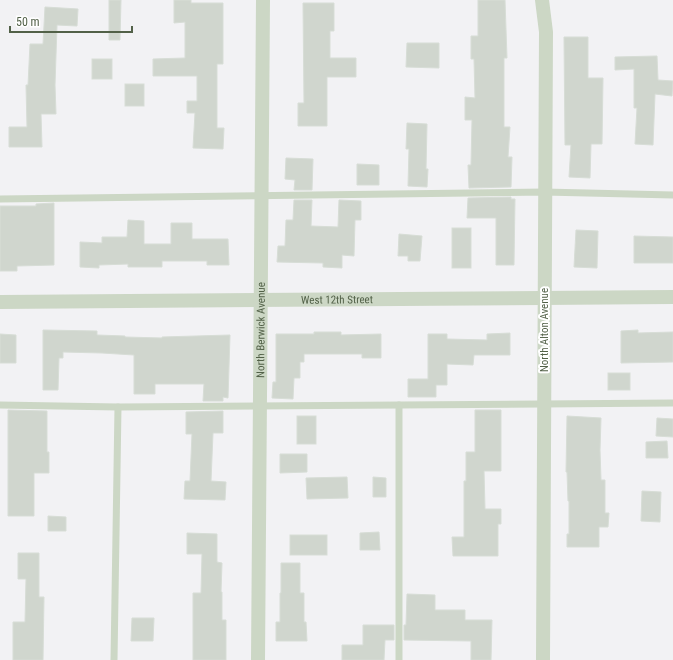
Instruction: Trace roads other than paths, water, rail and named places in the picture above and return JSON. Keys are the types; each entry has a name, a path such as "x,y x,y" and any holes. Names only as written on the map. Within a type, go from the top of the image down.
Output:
{"street":[{"name":"North Berwick Avenue","path":"258,660 263,0"},
{"name":"North Alton Avenue","path":"542,0 546,32 544,192 543,660"},
{"name":"West 12th Street","path":"0,302 673,297"}],"lane":[{"path":"0,199 544,192 673,195"},
{"path":"0,405 118,408 673,403"},
{"path":"399,405 399,660"},
{"path":"114,660 118,408"}]}
